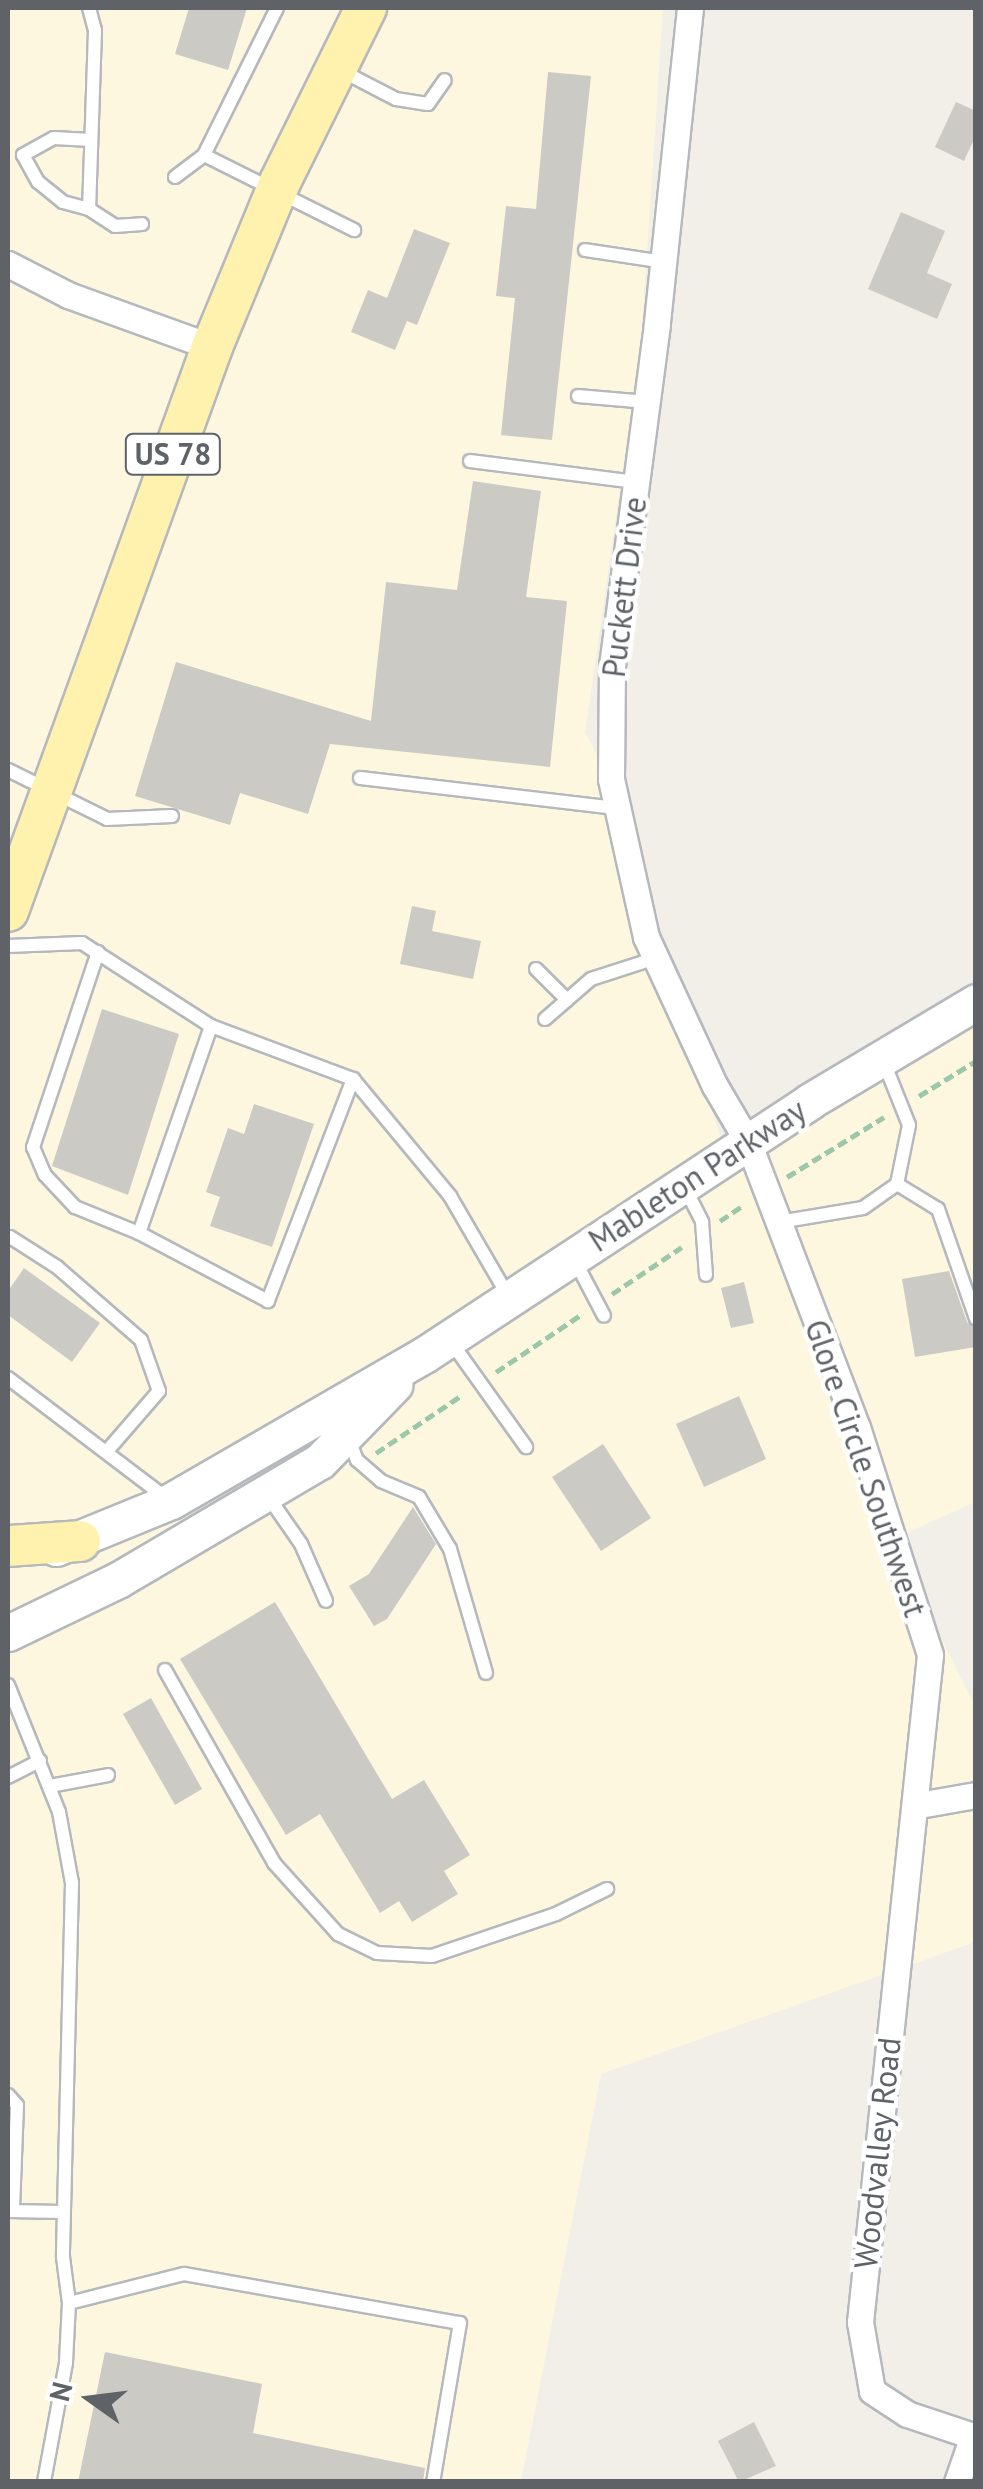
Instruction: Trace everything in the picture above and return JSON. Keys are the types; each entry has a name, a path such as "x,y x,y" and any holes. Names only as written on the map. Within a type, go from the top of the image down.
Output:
{"main road":[{"name":"US 78","path":"8,911 212,347 276,192 366,8"},
{"name":"Mableton Parkway","path":"8,1563 80,1540 171,1502 436,1347 507,1294 976,1002"},
{"name":"Mableton Parkway","path":"8,1633 118,1580 320,1461 436,1347"},
{"path":"8,1546 80,1540"}],"street":[{"name":"Puckett Drive","path":"690,8 664,262 612,665 616,808 656,958 748,1142"},
{"path":"8,264 68,295 212,347"},
{"name":"Glore Circle Southwest","path":"748,1142 857,1428 930,1655 919,1804"},
{"path":"919,1804 976,1795"},
{"name":"Woodvalley Road","path":"919,1804 870,2189 860,2322 872,2391 907,2414 974,2436"},
{"path":"956,2482 974,2436"}],"lane":[{"path":"89,8 95,30 89,209"},
{"path":"175,177 204,155 277,8"},
{"path":"336,68 396,99 428,104 445,80"},
{"path":"92,140 54,138 22,155 38,182 63,202 89,209 115,226 142,224"},
{"path":"204,155 354,230"},
{"path":"585,250 664,262"},
{"path":"578,396 647,402"},
{"path":"470,461 636,482"},
{"path":"8,770 107,819 172,816"},
{"path":"360,778 616,808"},
{"path":"8,946 82,942 211,1026 353,1079 450,1196 507,1294"},
{"path":"98,952 33,1146 46,1174 76,1207 139,1233 268,1301 353,1079"},
{"path":"545,1019 591,979 656,958"},
{"path":"536,969 567,1000"},
{"path":"139,1233 211,1026"},
{"path":"778,1222 862,1208 897,1184 909,1126 882,1057"},
{"path":"897,1184 938,1209 976,1319"},
{"path":"684,1187 702,1222 706,1275"},
{"path":"10,1237 57,1267 141,1340 159,1391 107,1451"},
{"path":"572,1257 604,1316"},
{"path":"436,1347 526,1447"},
{"path":"8,1378 171,1502"},
{"path":"346,1433 357,1460 381,1481 419,1497 442,1536 486,1673"},
{"path":"266,1494 301,1544 326,1602"},
{"path":"165,1670 274,1864 338,1934 376,1953 432,1956 556,1914 607,1888"},
{"path":"8,1686 50,1786 72,1882 64,2212 69,2303 66,2363 44,2482"},
{"path":"8,1777 40,1761"},
{"path":"50,1786 108,1775"},
{"path":"8,2096 17,2105 10,2211 64,2212"},
{"path":"69,2303 184,2274 460,2322 434,2482"}],"shaded area":[{"path":"8,8 663,8 641,341 585,733 613,783 725,1153 975,1010 975,1502 893,1539 975,1707 975,1942 601,2074 521,2481 8,2482"}],"building":[{"path":"189,8 247,8 228,70 175,54"},
{"path":"548,72 591,76 552,440 501,435 515,298 496,296 506,206 536,209"},
{"path":"956,102 976,111 976,135 964,161 935,147"},
{"path":"901,212 945,231 927,273 952,284 937,319 868,289"},
{"path":"414,229 450,243 417,325 407,321 395,350 351,332 368,290 387,298"},
{"path":"473,481 541,491 526,597 567,601 550,767 330,744 308,814 240,793 230,825 135,796 176,662 371,721 386,582 457,590"},
{"path":"412,906 436,911 432,931 481,941 473,979 400,964"},
{"path":"102,1009 179,1034 128,1195 52,1166"},
{"path":"254,1104 314,1124 272,1247 210,1226 220,1197 206,1192 228,1128 244,1134"},
{"path":"24,1268 100,1323 72,1362 8,1315 8,1291"},
{"path":"949,1271 967,1322 976,1329 976,1347 915,1357 902,1279"},
{"path":"744,1282 754,1323 731,1328 721,1288"},
{"path":"739,1396 766,1459 704,1487 676,1424"},
{"path":"603,1444 651,1518 601,1551 552,1477"},
{"path":"413,1507 436,1544 387,1619 374,1626 349,1586 369,1574"},
{"path":"275,1602 392,1799 424,1780 470,1855 444,1871 458,1894 412,1922 399,1901 380,1913 320,1814 286,1835 180,1659"},
{"path":"151,1698 202,1789 175,1805 123,1714"},
{"path":"105,2352 262,2384 253,2433 425,2468 423,2482 78,2482"},
{"path":"754,2422 776,2466 739,2482 718,2441"}]}
